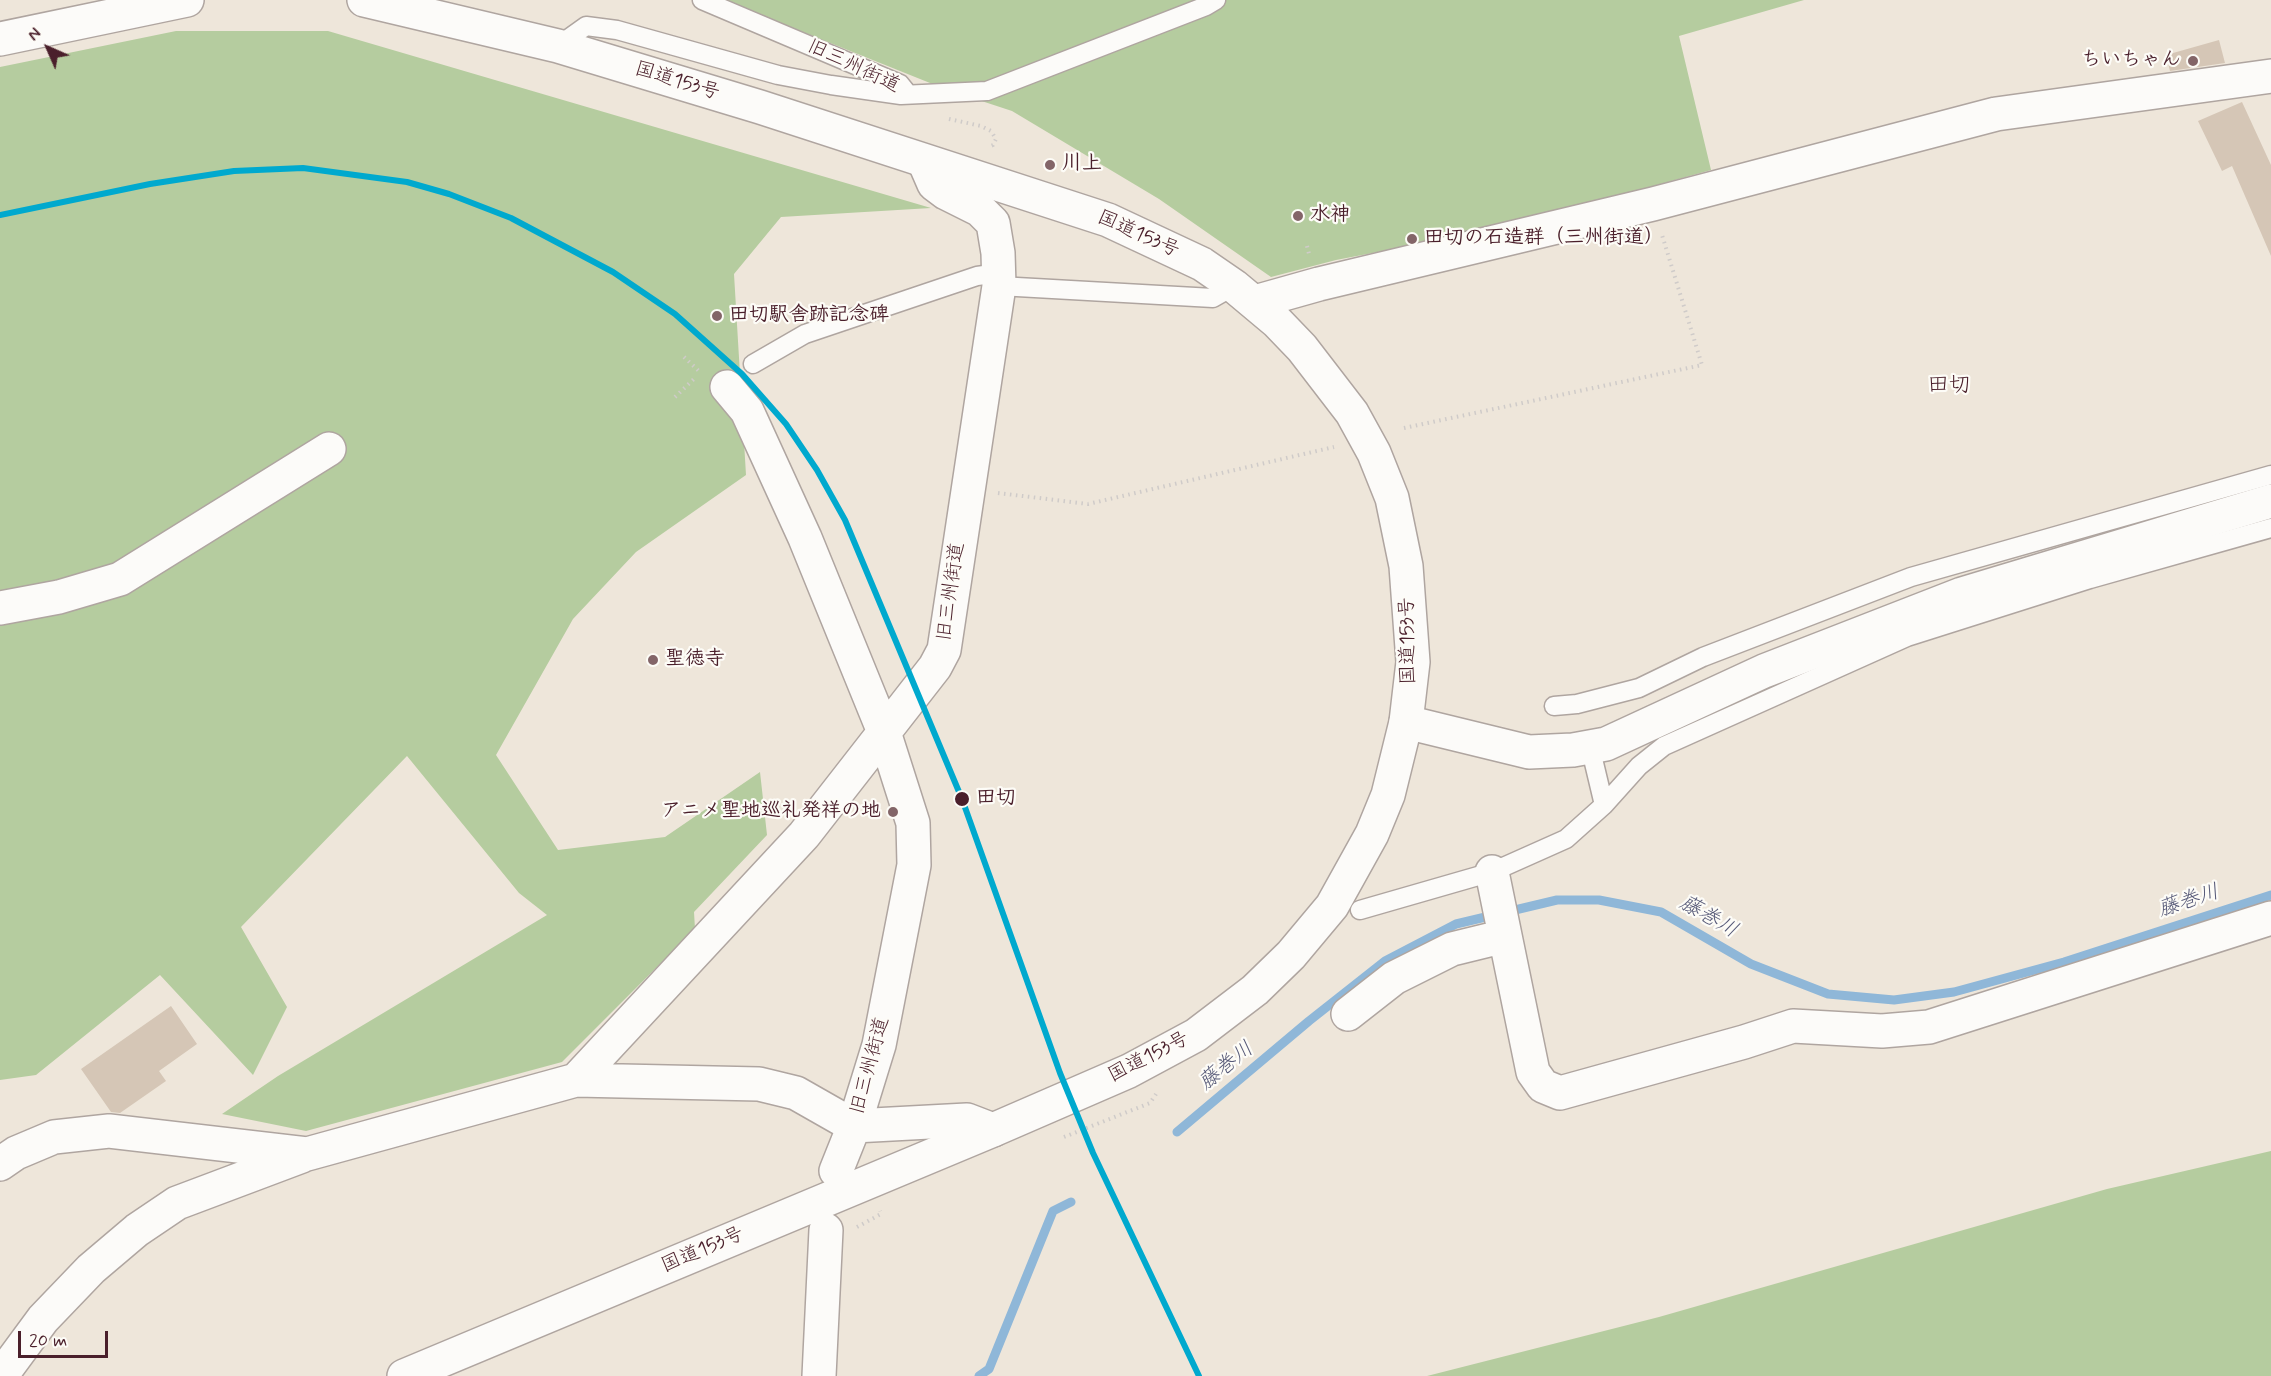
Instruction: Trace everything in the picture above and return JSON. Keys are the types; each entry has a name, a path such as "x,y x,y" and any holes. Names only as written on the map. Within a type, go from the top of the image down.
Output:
{"main road":[{"path":"0,39 188,0"},
{"name":"国道153号","path":"364,0 558,46 924,161 1108,220 1202,264 1245,294 1302,348 1352,412 1374,453 1392,498 1406,566 1413,662 1406,722 1388,795 1372,834 1332,906 1291,955 1255,990 1196,1035 1130,1071 993,1130 404,1376"},
{"path":"1245,294 1319,284 1653,204 1996,114 2271,76"},
{"name":"旧三州街道","path":"836,1171 854,1126 879,1045 914,865 913,823 884,732 935,667 944,650 999,279 993,223 980,210 946,193 934,184 924,161"},
{"path":"576,1080 804,836 831,805 884,732 790,506 747,411 714,380"},
{"path":"0,608 59,597 120,579 329,450"},
{"path":"1406,722 1491,745 1529,752 1573,750 1606,744 1764,671 1962,594 2271,501"},
{"path":"1494,883 1533,1072 1543,1086 1560,1093 1744,1042 1793,1026 1882,1031 1929,1027 2271,918"},
{"path":"1348,1014 1394,978 1452,949 1504,932"},
{"path":"1,1376 51,1310 91,1269 137,1230 177,1203 307,1154 576,1080 759,1084 796,1093 854,1126 967,1120 993,1130"},
{"path":"0,1164 16,1153 54,1137 109,1131 307,1154"},
{"path":"819,1376 826,1230"}],"lane":[{"name":"旧三州街道","path":"702,0 900,84 909,95"},
{"path":"558,46 586,26 617,30 778,75 831,85 909,95 987,91 1206,6 1216,0"},
{"path":"753,364 806,334 976,276 1213,298 1245,294"},
{"path":"1554,705 1580,713 1640,688 1704,657 1911,577 2271,475"},
{"path":"1359,910 1494,883 1566,838 1604,805 1639,766 1664,746 1907,637 2090,579 2271,528"},
{"path":"1594,763 1604,805"}],"path":[{"name":"旧三州街道","path":"909,95 924,109 937,116 981,126 991,131 996,139 993,145 988,148 977,146"},
{"path":"1404,428 1702,365 1653,204"},
{"path":"675,397 714,380"},
{"path":"967,490 1088,504 1337,446"}],"green space":[{"path":"723,0 1804,0 1679,36 1711,170 1503,228 1336,260 1271,277 1159,199 1012,111 945,89"},
{"path":"176,31 328,31 931,208 781,217 734,274 746,475 636,552 573,619 496,755 558,850 665,837 760,772 767,835 694,912 695,929 562,1062 306,1131 222,1114 278,1076 547,915 519,893 407,756 241,927 287,1007 253,1075 160,975 36,1075 0,1080 0,67"},
{"path":"2271,1151 2271,1376 1427,1376 1659,1317 2107,1189"}],"building":[{"path":"2219,40 2225,63 2170,71 2166,55"},
{"path":"2242,102 2271,165 2271,256 2232,166 2222,171 2198,121"},
{"path":"171,1006 197,1044 159,1071 166,1081 120,1113 111,1112 81,1069"}],"waterway":[{"name":"藤巻川","path":"1177,1132 1309,1021 1385,961 1456,924 1557,900 1599,900 1661,912 1751,964 1828,994 1894,1000 1954,992 2064,962 2271,895"},
{"name":"藤巻川","path":"979,1376 989,1369 1053,1211 1071,1202"}],"transit line":[{"path":"0,215 150,184 234,171 303,168 407,182 449,194 511,218 613,272 675,314 742,374 786,424 817,470 845,520 962,799 1060,1073 1093,1153 1199,1376"}],"place":[{"name":"ちいちゃん","path":"2193,61"},
{"name":"川上","path":"1050,165"},
{"name":"水神","path":"1298,216"},
{"name":"田切の石造群（三州街道）","path":"1412,239"},
{"name":"田切駅舎跡記念碑","path":"717,316"},
{"name":"聖徳寺","path":"653,660"},
{"name":"田切","path":"962,799"},
{"name":"アニメ聖地巡礼発祥の地","path":"893,812"}],"district":[{"name":"田切","path":"1949,386"}]}
